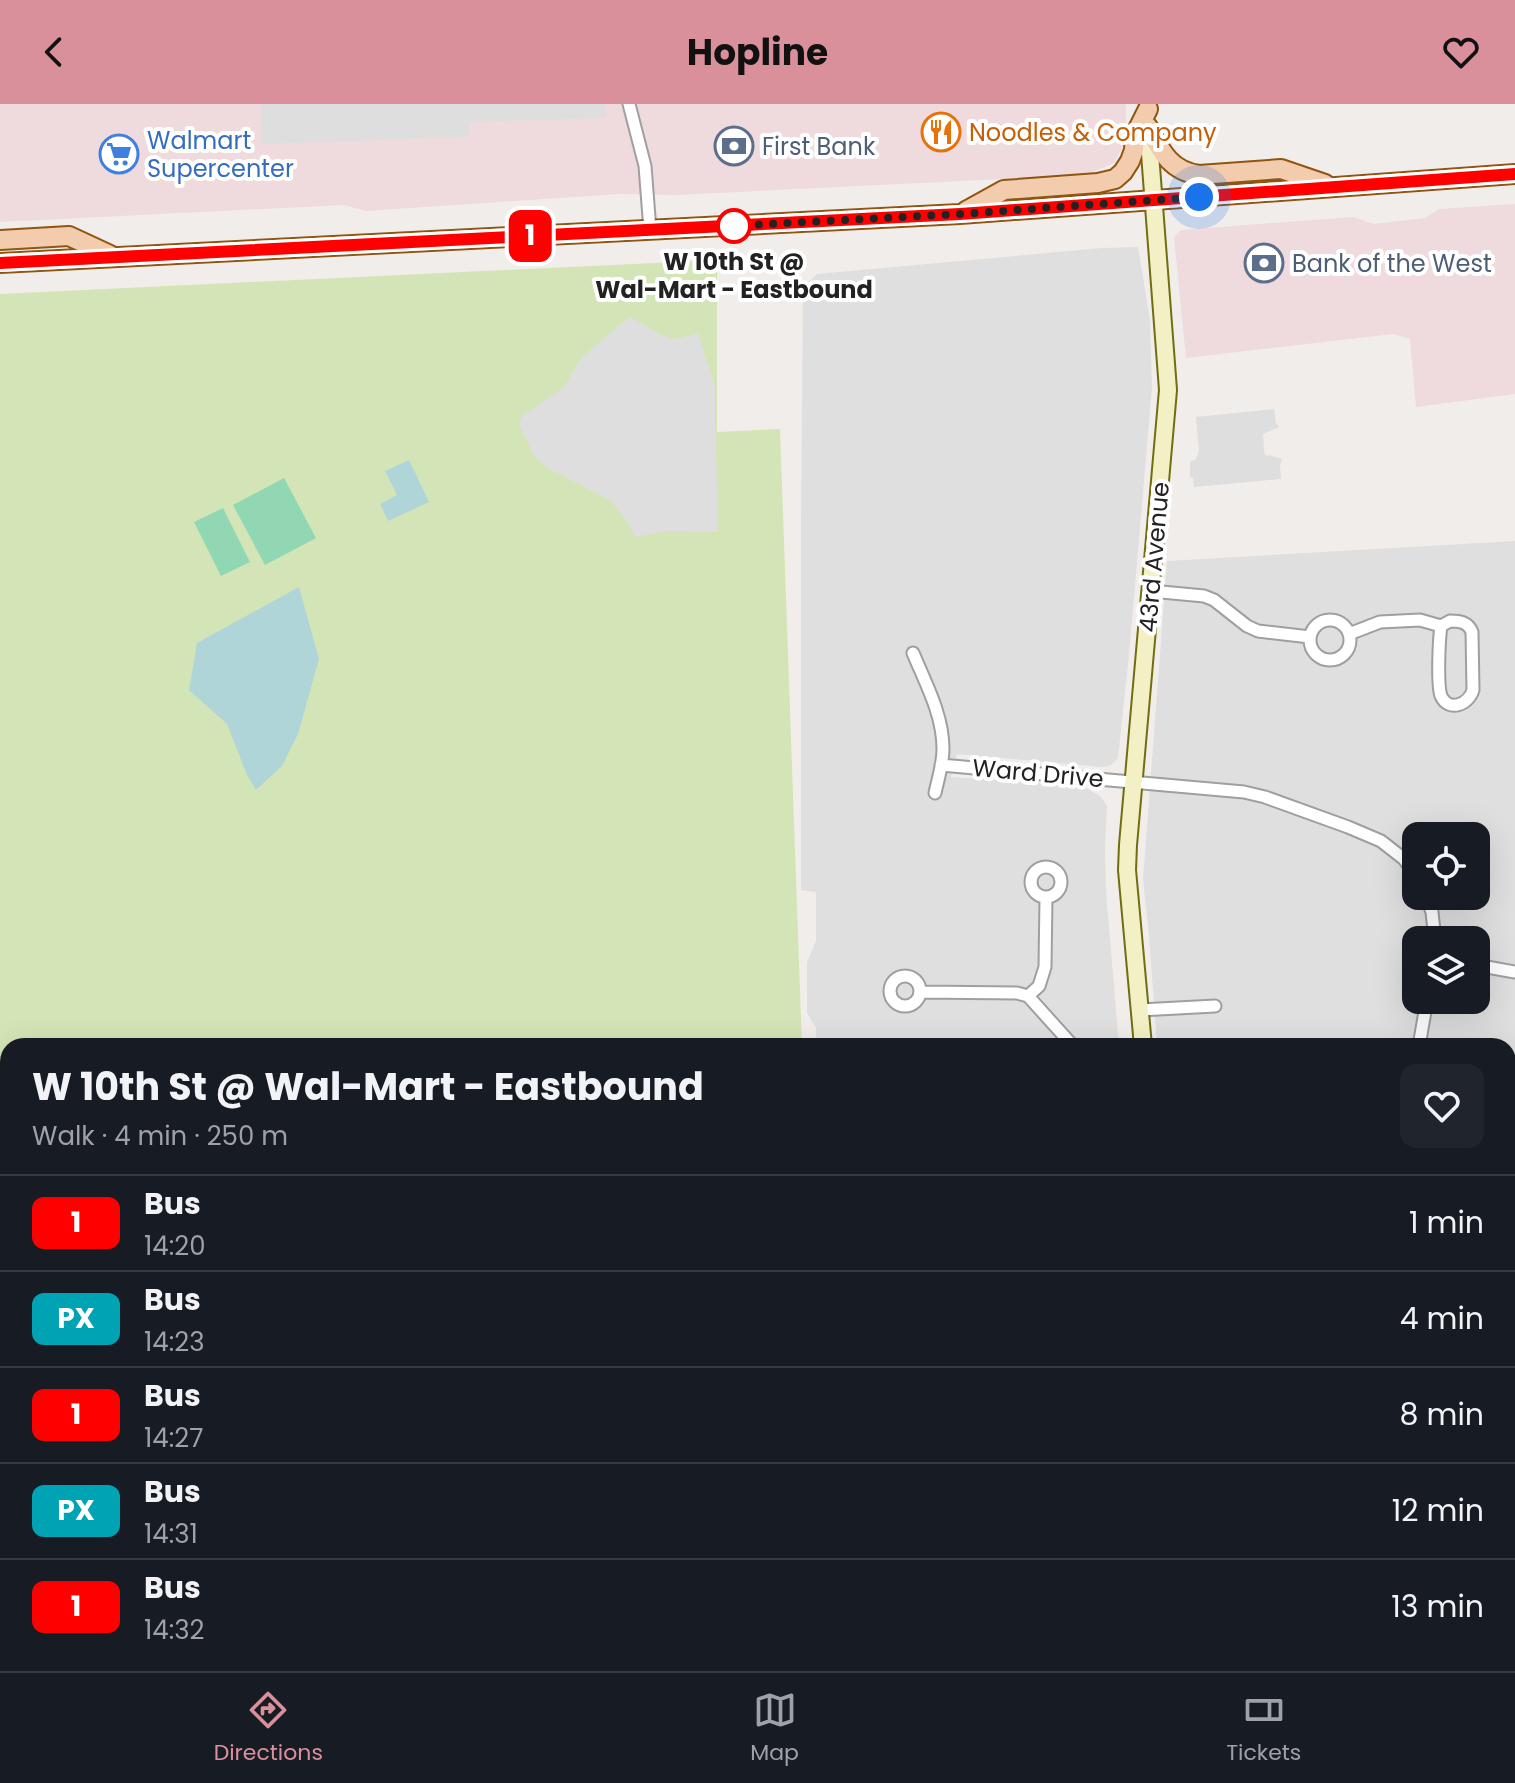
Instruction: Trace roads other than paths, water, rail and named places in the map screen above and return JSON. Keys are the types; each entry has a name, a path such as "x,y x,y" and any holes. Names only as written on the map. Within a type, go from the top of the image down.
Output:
{"main road":[{"path":"960,214 1004,190 1115,179 1130,161 1135,135 1148,113"},
{"path":"1148,113 1165,156 1186,173 1199,175 1281,169 1335,187"},
{"path":"0,263 960,214 1515,174"},
{"path":"0,240 69,236 113,256"}],"street":[{"path":"629,104 645,166 650,230"},
{"name":"43rd Avenue","path":"1142,1038 1127,870 1168,390 1148,113"},
{"path":"1151,591 1204,596 1258,631 1310,637"},
{"path":"1329,620 1341,623 1349,634 1349,647 1341,657 1329,660 1313,650 1310,637 1316,626 1329,620"},
{"path":"1349,634 1380,622 1420,620 1441,626 1450,621 1468,625 1472,632 1473,690 1472,696 1461,705 1449,704 1440,692 1441,626"},
{"name":"Ward Drive","path":"913,653 940,723 943,749 935,793"},
{"name":"Ward Drive","path":"941,765 1244,792 1348,827 1381,841 1402,857"},
{"path":"1028,996 1039,986 1045,967 1046,897"},
{"path":"1490,968 1515,972"},
{"path":"920,992 1017,993 1028,996 1066,1038"},
{"path":"1140,1010 1215,1006"},
{"path":"1420,1038 1425,1014"}],"water":[{"path":"409,460 429,502 388,521 380,504 397,495 385,471"},
{"path":"299,587 319,659 298,734 282,766 256,790 227,724 189,690 197,643"}],"place":[{"name":"Noodles & Company","path":"941,132"},
{"name":"First Bank","path":"734,146"},
{"name":"Walmart Supercenter","path":"119,154"},
{"name":"W 10th St @ Wal-Mart - Eastbound","path":"734,226"},
{"name":"Bank of the West","path":"1264,263"}]}
